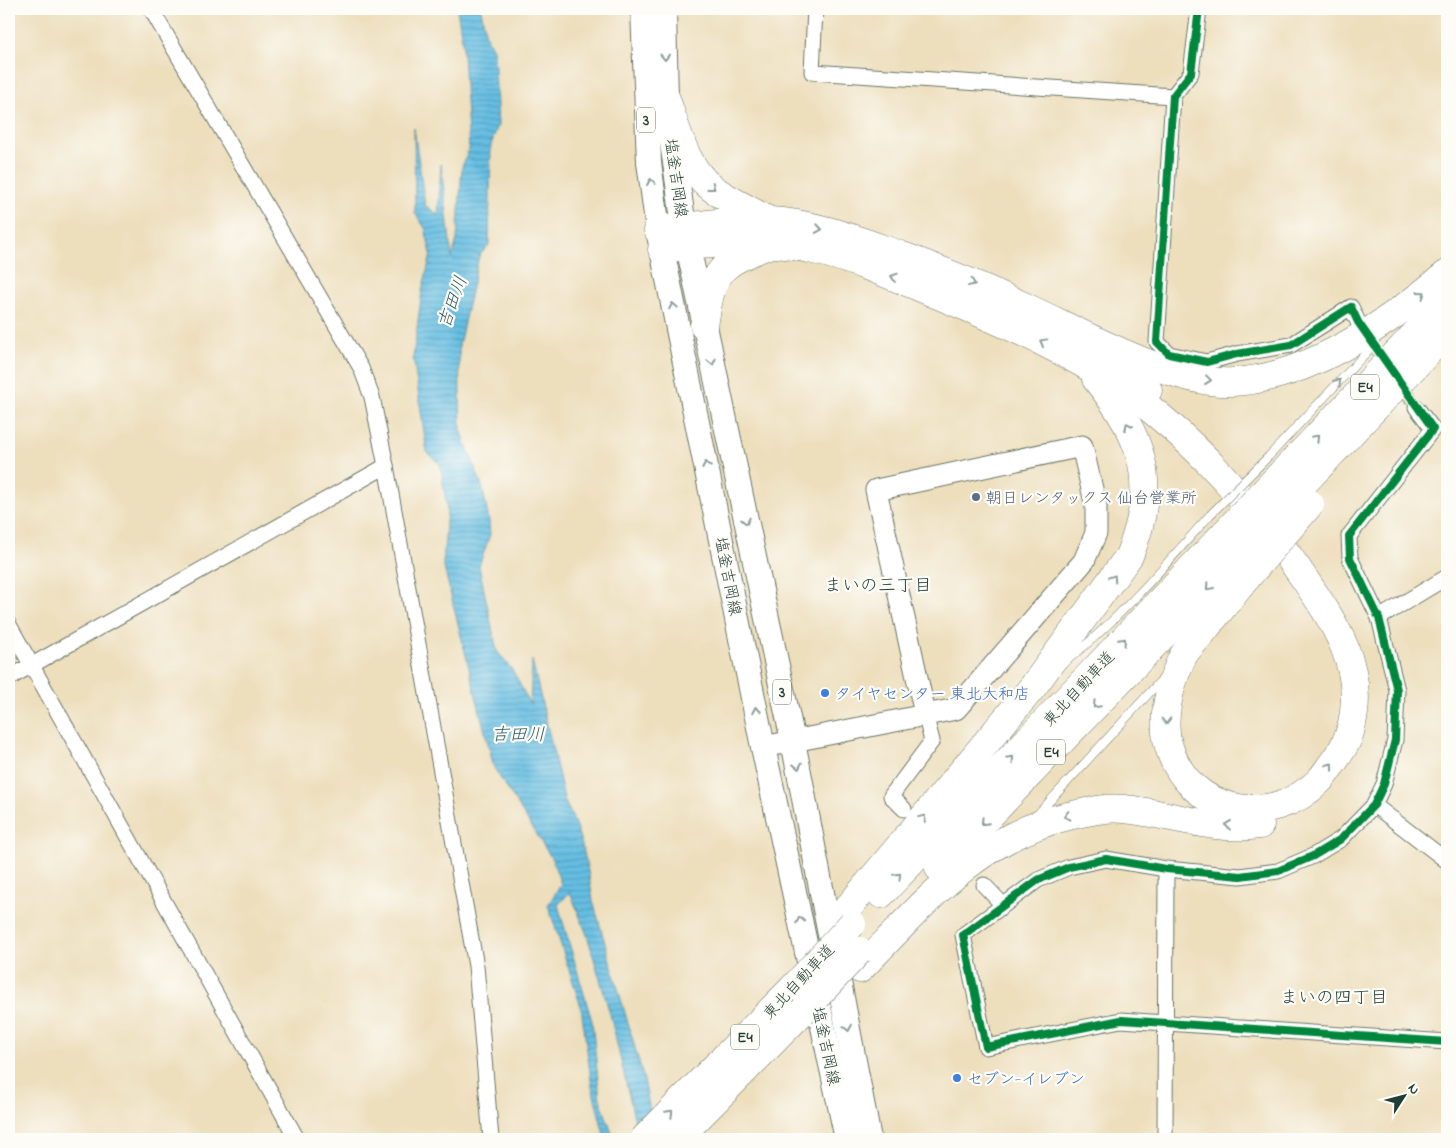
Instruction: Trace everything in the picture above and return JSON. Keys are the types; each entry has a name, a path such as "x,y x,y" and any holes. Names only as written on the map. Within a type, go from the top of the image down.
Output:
{"highway":[{"path":"666,99 687,157 700,175 710,187 771,232"},
{"path":"704,326 709,294 721,269 771,232"},
{"path":"673,238 713,242 771,232 837,232 943,271 996,293 1091,354 1236,471 1298,542 1335,592 1358,636 1368,666 1372,694 1371,719 1362,747 1349,772 1329,795 1307,810 1281,822 1248,827 1123,809 1093,810 1024,829 991,846 969,862 860,960"},
{"path":"1091,354 1201,380 1232,383 1290,372 1320,358 1447,283"},
{"name":"東北自動車道","path":"644,1139 695,1088 850,916 1233,542 1289,481 1447,283"},
{"name":"東北自動車道","path":"1289,481 1447,334"},
{"path":"1091,354 1123,388 1158,416 1220,474 1285,552 1319,600 1343,641 1355,679 1356,708 1348,739 1319,781 1292,799 1276,805 1252,810 1228,806 1206,797 1190,786 1176,767 1167,744 1166,715 1171,688 1182,657 1233,542 1289,481"},
{"path":"850,916 1032,688 1129,556 1139,531 1145,503 1144,475 1139,451 1127,423 1110,396 1091,354"},
{"name":"東北自動車道","path":"677,1139 804,1019 1192,606 1233,542"}],"main road":[{"name":"塩釜吉岡線","path":"643,9 649,162 704,326 793,741 869,1139"},
{"name":"塩釜吉岡線","path":"664,9 666,99 673,238 763,747 847,1139"}],"street":[{"path":"151,9 361,368 372,397 476,966 491,1139"},
{"path":"815,9 812,72 1173,96"},
{"path":"1199,9 1192,73 1173,96 1157,342 1169,354 1207,362 1237,354 1290,345 1351,307 1358,322"},
{"path":"1416,407 1433,429 1349,536 1350,558 1380,618 1397,690 1395,740 1384,784 1374,805 1341,839 1313,856 1278,871 1240,876 1166,869 1106,859 1069,867 1038,880 1002,904 963,935 986,1046 1121,1020 1447,1042"},
{"path":"763,747 925,714 956,709 1084,561 1096,533 1096,506 1082,446 876,490 925,714 932,742 891,796 904,809"},
{"path":"9,678 386,466"},
{"path":"1380,618 1447,577"},
{"path":"9,625 297,1139"},
{"path":"1374,805 1447,861"},
{"path":"1165,1139 1166,869"},
{"path":"984,885 1002,904"}],"lane":[{"path":"1289,481 1367,352 1396,312"},
{"path":"1032,688 1080,651 1154,577 1233,542"},
{"path":"1024,829 1182,657"}],"water":[{"name":"吉田川","path":"457,9 481,9 486,36 494,51 498,125 491,145 489,245 479,256 459,345 461,430 483,489 489,521 490,535 479,566 497,651 513,671 530,704 532,660 565,802 580,837 593,901 644,1079 655,1139 639,1139 610,1014 587,935 570,892 558,905 592,1021 600,1099 614,1139 605,1139 592,1087 581,1007 548,905 561,884 552,859 494,768 443,564 447,508 440,464 427,453 413,357 422,291 431,254 425,228 415,213 414,128 425,205 438,215 441,164 452,258 457,239 462,167 469,149 462,39"}],"tunnel":[{"path":"1365,331 1416,407"}],"cycle path":[{"path":"1199,9 1191,73 1173,96 1157,342 1169,354 1207,362 1237,354 1291,345 1351,307 1358,322 1433,429 1349,536 1350,558 1379,618 1397,690 1395,740 1384,784 1374,805 1341,839 1313,856 1278,871 1240,876 1166,869 1106,859 1069,867 1038,880 963,935 986,1047 1121,1020 1447,1042"}],"place":[{"name":"朝日レンタックス 仙台営業所","path":"976,497"},
{"name":"タイヤセンター 東北大和店","path":"825,693"},
{"name":"セブン-イレブン","path":"957,1078"}],"district":[{"name":"まいの三丁目","path":"878,585"},
{"name":"まいの四丁目","path":"1334,997"}]}
